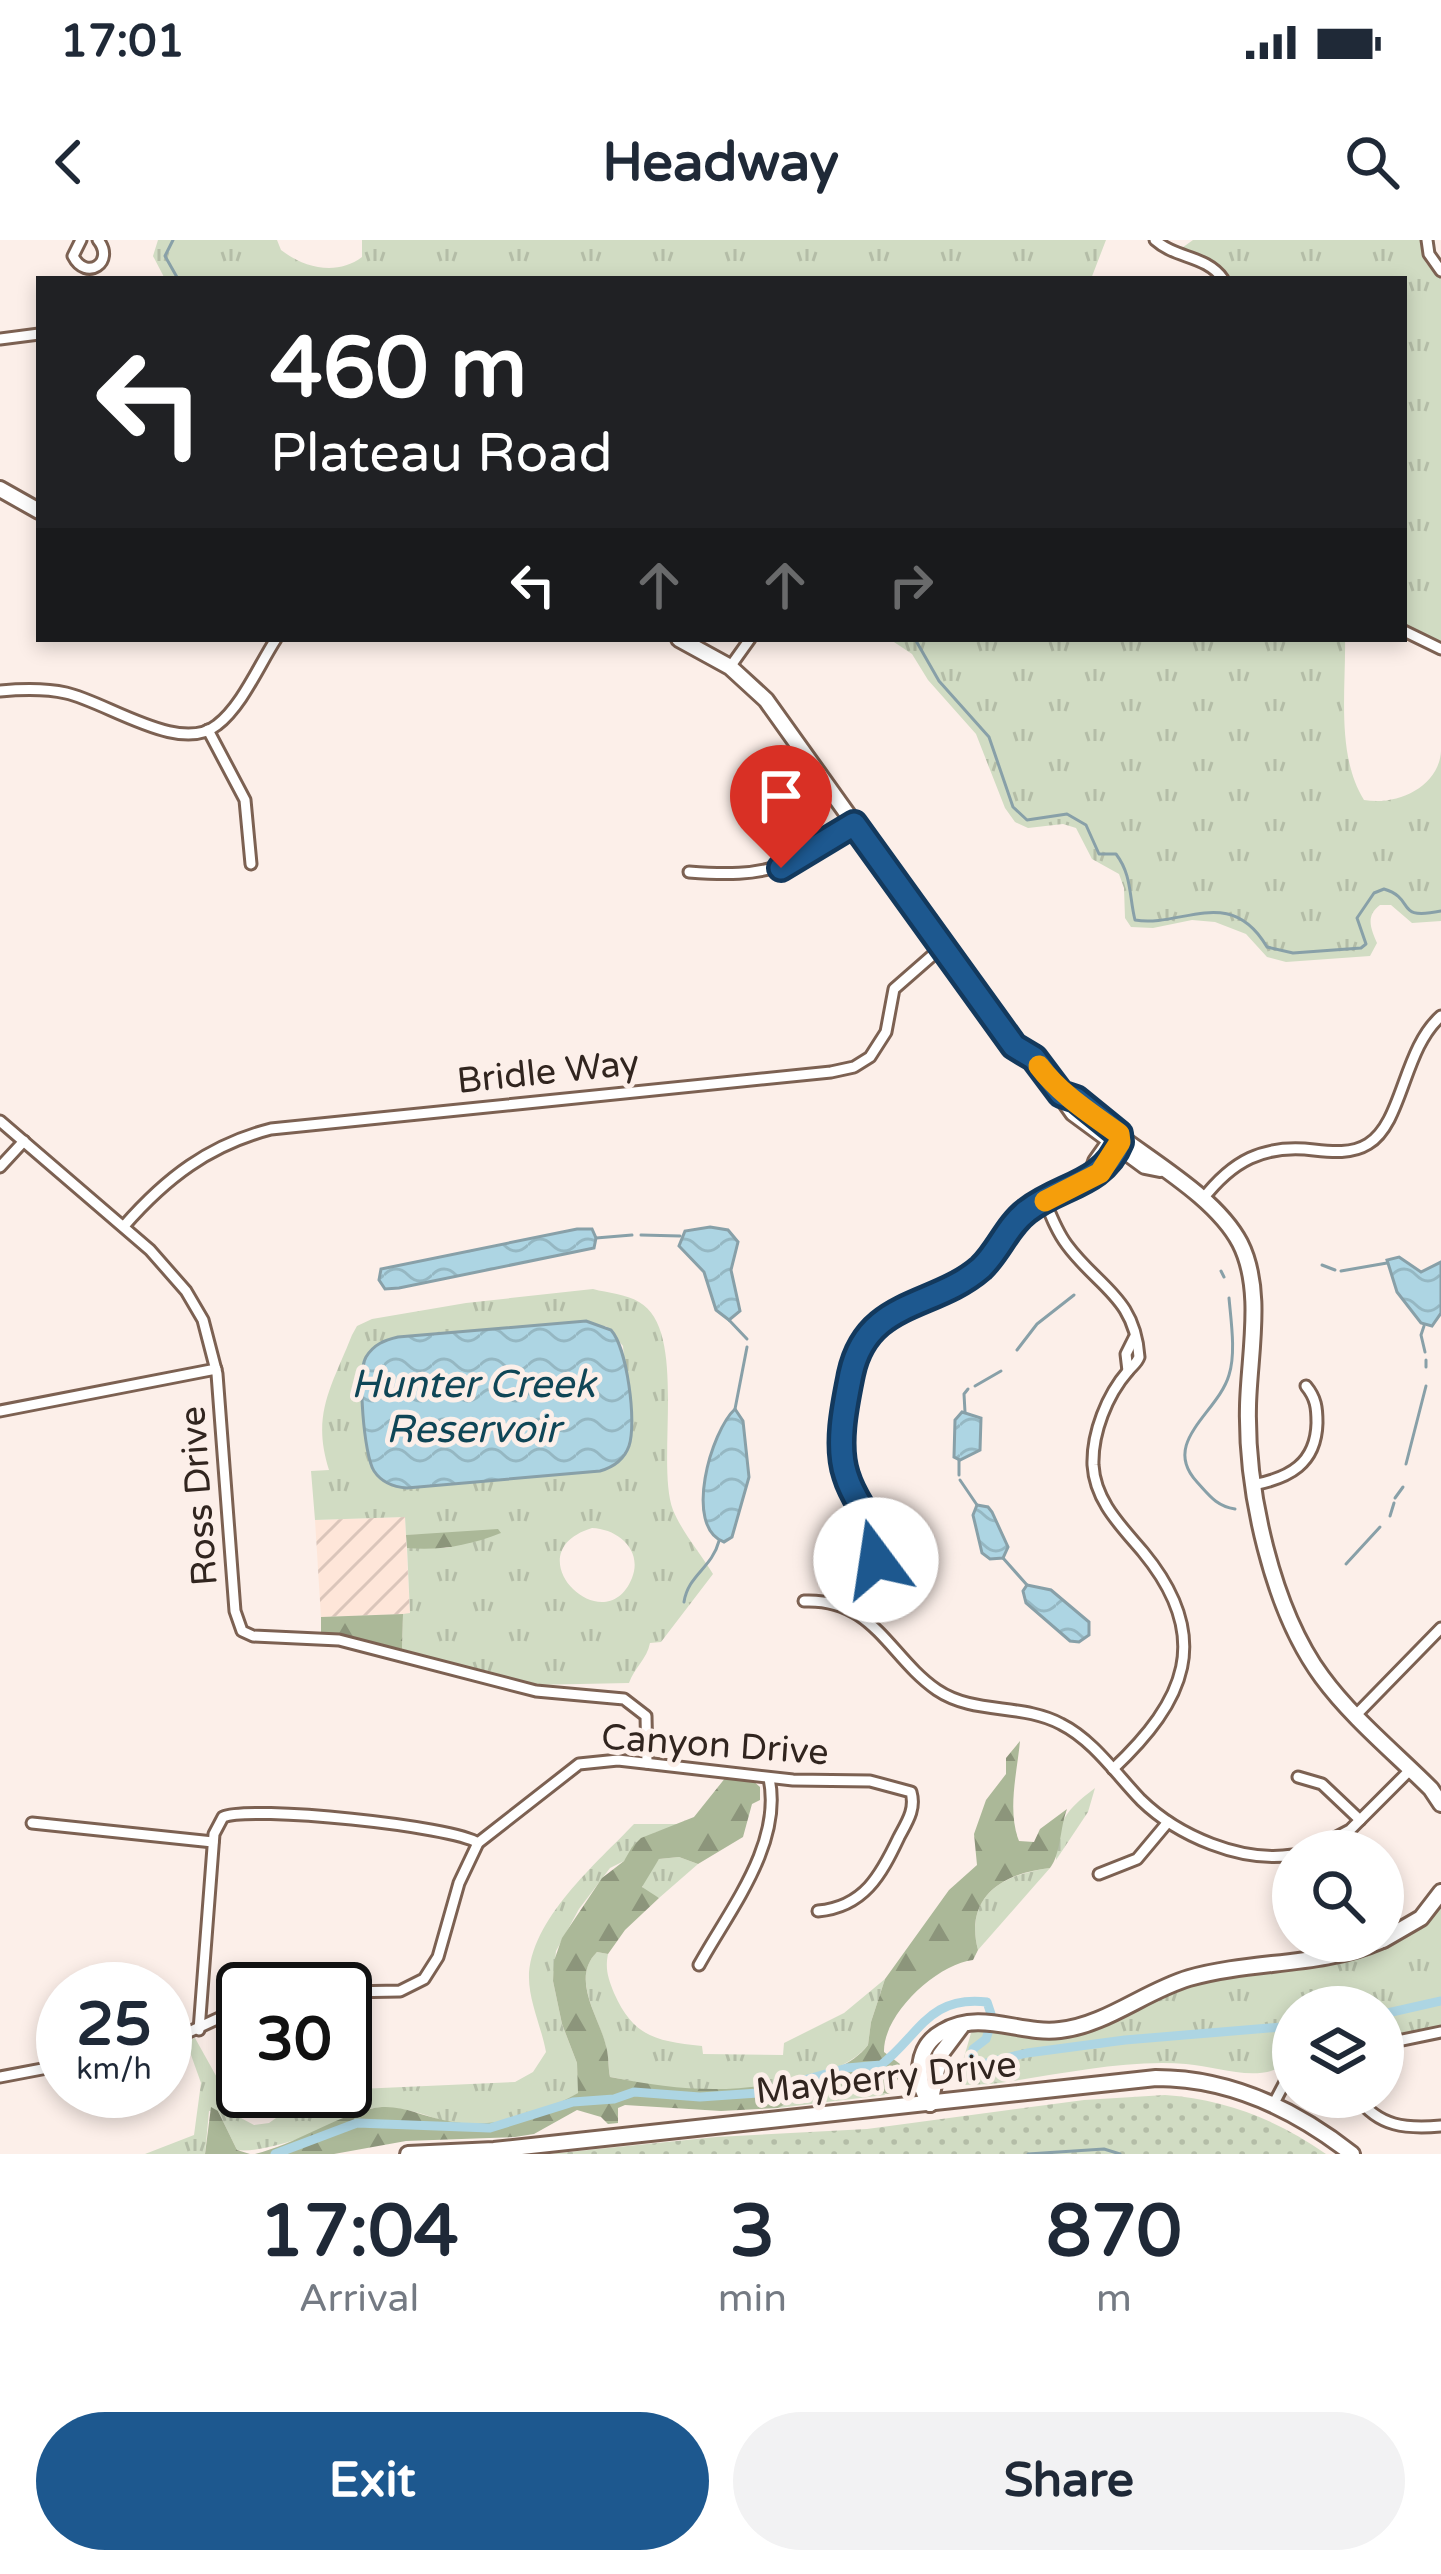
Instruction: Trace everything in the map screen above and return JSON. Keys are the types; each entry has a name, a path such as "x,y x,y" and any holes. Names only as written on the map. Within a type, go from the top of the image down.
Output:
{"street":[{"path":"81,240 73,256 80,273 101,265 105,251 98,240"},
{"path":"1155,240 1171,252 1212,266 1220,276"},
{"path":"1427,240 1433,263 1441,271"},
{"path":"0,339 36,334"},
{"path":"0,490 36,509"},
{"path":"1407,632 1441,649"},
{"path":"0,691 68,693 178,735 208,730 227,714 274,642"},
{"path":"684,642 730,667 766,700 1008,1039 1034,1058 1061,1094 1076,1099 1145,1166 1160,1169 1231,1229 1250,1271 1247,1427 1253,1485 1291,1623 1324,1679 1441,1804"},
{"path":"730,667 748,642"},
{"path":"208,730 245,800 251,864"},
{"path":"689,872 735,876 769,872 802,858 854,824"},
{"name":"Bridle Way","path":"124,1226 190,1163 236,1139 271,1130 854,1066 870,1057 882,1041 894,989 942,947"},
{"path":"1202,1200 1229,1168 1259,1153 1290,1148 1351,1150 1375,1139 1389,1119 1418,1044 1441,1016"},
{"name":"Ross Drive","path":"0,1121 124,1226 186,1291 203,1320 216,1369 233,1597 242,1631 253,1636 339,1640 536,1691 624,1699 646,1716 647,1763"},
{"path":"856,1612 876,1560 873,1524 847,1480 842,1454 851,1376 862,1343 888,1316 970,1276 1022,1216 1100,1173 1115,1140"},
{"path":"0,1167 24,1141"},
{"path":"1045,1201 1066,1244 1120,1297 1128,1312 1134,1338 1126,1354 1127,1371 1099,1423 1094,1476 1112,1515 1172,1592 1182,1626 1183,1661 1173,1697 1163,1716 1113,1769"},
{"path":"0,1412 216,1369"},
{"path":"1253,1485 1293,1473 1312,1450 1316,1407 1306,1387"},
{"path":"804,1601 856,1612 875,1625 922,1679 947,1696 1060,1723 1084,1740 1168,1822 1246,1854 1272,1855"},
{"path":"1356,1715 1441,1628"},
{"name":"Canyon Drive","path":"372,1992 400,1991 429,1974 459,1883 478,1843 579,1764 607,1760 769,1778 878,1781 909,1790 914,1796 910,1816 876,1882 843,1906 818,1911"},
{"path":"1349,1830 1411,1768"},
{"path":"1298,1777 1322,1784 1360,1820"},
{"path":"699,1965 769,1832 769,1778"},
{"path":"199,2030 213,1842 223,1817 250,1811 460,1834 478,1843"},
{"path":"1099,1874 1144,1853 1168,1822"},
{"path":"32,1823 213,1842"},
{"path":"1404,1928 1421,1918 1441,1892"},
{"path":"930,2104 918,2081 922,2059 937,2034 986,2021 1043,2031 1072,2028 1187,1979 1272,1962"},
{"path":"192,2033 216,2021"},
{"path":"1404,2040 1441,2032"},
{"path":"0,2078 36,2071"},
{"name":"Mayberry Drive","path":"408,2154 494,2150 1174,2078 1226,2087 1272,2105"},
{"name":"Mayberry Drive","path":"1298,2118 1352,2154"},
{"path":"1379,2118 1396,2126 1441,2126"}],"shaded area":[{"path":"405,1517 410,1614 321,1617 315,1520"}],"green space":[{"path":"158,240 277,240 281,250 300,261 331,268 362,257 362,240 1106,240 1092,276 163,276 153,256"},
{"path":"1193,240 1421,240 1426,263 1441,279 1441,643 1407,626 1407,276 1225,276 1211,259 1179,250"},
{"path":"894,642 1345,642 1346,743 1364,800 1390,800 1414,791 1433,775 1441,751 1441,921 1412,923 1391,905 1380,905 1371,918 1377,943 1370,956 1286,962 1267,957 1246,934 1215,922 1131,927 1125,918 1119,874 1092,859 1076,828 1063,824 1028,828 1015,822 976,734 928,680 912,654"},
{"path":"593,1289 634,1299 654,1317 667,1367 668,1488 673,1510 713,1574 661,1642 650,1643 629,1683 531,1685 402,1649 403,1614 410,1613 407,1548 446,1548 500,1533 406,1535 405,1517 315,1520 311,1471 329,1470 323,1416 357,1326 372,1319","holes":["606,1326 623,1346 631,1434 623,1457 600,1471 414,1488 388,1482 370,1463 361,1375 366,1357","592,1528 619,1537 634,1559 632,1578 619,1596 603,1602 571,1588 562,1572 560,1556 569,1540"]},
{"path":"498,1529 501,1533 467,1544 407,1548 406,1535"},
{"path":"403,1614 402,1649 321,1633 321,1617"},
{"path":"1020,1741 1013,1805 1019,1841 1034,1842 1040,1829 1067,1809 1056,1855 1050,1868 1017,1875 991,1891 977,1916 978,1950 973,1960 944,1971 902,2007 886,2037 884,2052 900,2064 901,2073 890,2094 881,2093 877,2080 848,2077 828,2081 778,2108 721,2111 625,2105 618,2108 618,2123 608,2124 577,2110 534,2134 515,2137 406,2141 334,2154 255,2154 344,2118 372,2118 372,2109 380,2107 478,2124 530,2115 578,2093 577,2063 553,1981 562,1938 602,1878 624,1861 641,1838 694,1817 726,1777 752,1780 760,1787 760,1800 752,1804 743,1837 698,1864 679,1857 659,1859 642,1887 659,1898 608,1954 597,1952 589,1963 586,1986 606,2046 610,2077 682,2088 728,2089 777,2083 847,2063 868,2045 885,1979 949,1890 977,1865 974,1834 986,1800 1006,1774 1006,1758"},
{"path":"1095,1788 1088,1812 1056,1860 1065,1818"},
{"path":"634,1824 682,1824 654,1833 610,1868 579,1909 556,1951 553,1981 577,2063 579,2093 528,2115 473,2125 407,2110 372,2108 372,2088 515,2082 533,2072 546,2052 531,1996 532,1956 553,1914"},
{"path":"679,1857 698,1864 659,1898 643,1891 642,1882 659,1859"},
{"path":"1050,1868 978,1950 977,1915 991,1891 1017,1876"},
{"path":"1441,1906 1441,2026 1404,2034 1404,1986 1272,1986 1272,2070 1268,2072 1162,2063 991,2084 963,2085 958,2078 971,2033 977,2030 1050,2037 1078,2033 1190,1985 1221,1978 1334,1962 1404,1962 1404,1937"},
{"path":"597,1952 608,1954 614,1993 630,2020 660,2039 702,2046 703,2054 783,2055 784,2043 844,2013 885,1979 868,2045 830,2071 748,2088 665,2088 610,2077 606,2047 586,1985 589,1962"},
{"path":"195,2038 216,2076 216,2111 209,2111 205,2154 145,2154 194,2135 201,2083 192,2058"},
{"path":"848,2077 877,2080 885,2095 778,2108 802,2092"},
{"path":"1165,2095 1250,2113 1326,2154 549,2154 716,2137 867,2129 1084,2100"},
{"path":"211,2107 237,2150 250,2154 205,2154"},
{"path":"221,2118 269,2123 276,2118 351,2118 298,2139 237,2150"}],"water":[{"path":"592,1229 594,1248 399,1288 385,1289 379,1280 381,1269"},
{"path":"728,1230 738,1242 731,1270 740,1311 729,1320 716,1310 704,1272 679,1246 685,1231"},
{"path":"1399,1257 1421,1272 1441,1262 1441,1313 1432,1326 1421,1323 1397,1292 1387,1260"},
{"name":"Hunter Creek Reservoir","path":"586,1321 611,1330 626,1368 631,1435 627,1451 614,1465 600,1471 407,1488 388,1484 374,1471 365,1432 362,1379 366,1357 376,1346 398,1337"},
{"path":"735,1409 743,1421 749,1477 732,1537 724,1542 712,1533 703,1499 717,1437"},
{"path":"962,1412 981,1418 980,1450 960,1460 954,1457 955,1420"},
{"path":"977,1505 992,1512 1008,1547 1003,1558 990,1559 982,1553 973,1515"},
{"path":"1027,1585 1051,1590 1089,1622 1089,1635 1079,1642 1070,1641 1026,1603 1023,1591"}],"waterway":[{"path":"173,240 165,256 176,276"},
{"path":"917,642 939,681 989,737 1013,807 1027,820 1067,814 1086,825 1099,854 1116,854 1121,862 1135,920 1221,913 1253,928 1267,947 1293,953 1361,948 1366,944 1357,918 1374,893 1384,889 1416,913 1441,911"},
{"path":"596,1238 632,1235"},
{"path":"641,1235 680,1236"},
{"path":"1341,1271 1387,1263"},
{"path":"1322,1265 1335,1270"},
{"path":"1221,1271 1224,1277"},
{"path":"1017,1350 1037,1324 1074,1295"},
{"path":"1229,1298 1233,1347 1229,1375 1195,1428 1185,1454 1187,1467 1205,1491 1218,1503 1235,1509"},
{"path":"729,1320 747,1339"},
{"path":"1424,1326 1425,1352"},
{"path":"735,1409 747,1347"},
{"path":"1426,1360 1426,1367"},
{"path":"975,1386 1001,1371"},
{"path":"1406,1464 1426,1386"},
{"path":"965,1412 968,1389"},
{"path":"959,1460 959,1475"},
{"path":"960,1480 977,1505"},
{"path":"1395,1498 1403,1487"},
{"path":"1390,1516 1394,1503"},
{"path":"1346,1564 1380,1527"},
{"path":"684,1602 719,1541"},
{"path":"1003,1558 1027,1585"},
{"path":"1404,2009 1441,2001"},
{"path":"275,2154 357,2123 490,2128 573,2102 614,2099 634,2092 700,2097 758,2093 847,2068 881,2065 926,2020 951,2005 987,2002 991,2014"},
{"path":"989,2030 973,2049 972,2061 978,2065 1027,2053 1125,2040 1272,2028"},
{"path":"1028,2154 1104,2149 1120,2154"}],"slow traffic":[{"path":"1039,1066 1061,1094 1076,1099 1119,1134 1120,1142 1100,1173 1045,1201"}],"route":[{"path":"781,868 854,824 1014,1046 1034,1058 1061,1094 1076,1099 1119,1134 1118,1148 1100,1173 1030,1209 970,1276 888,1316 862,1343 851,1376 842,1454 847,1480 873,1524 876,1560"}]}
